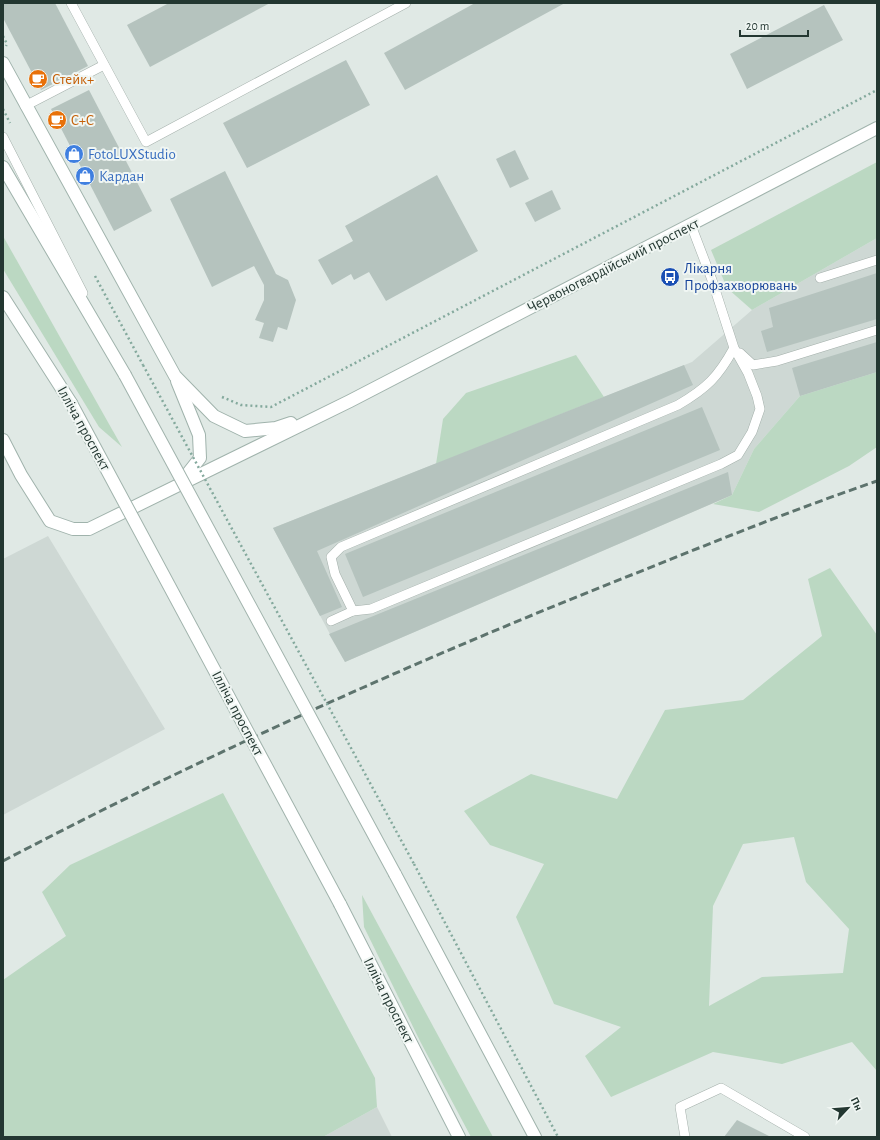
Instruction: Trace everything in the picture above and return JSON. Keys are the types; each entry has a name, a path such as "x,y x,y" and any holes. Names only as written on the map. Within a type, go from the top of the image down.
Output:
{"main road":[{"path":"3,64 175,376 199,435 200,458 179,485"},
{"name":"Червоногвардійський проспект","path":"350,401 877,128"},
{"path":"3,167 125,375 395,874 535,1137"},
{"name":"Ілліча проспект","path":"3,297 71,403 340,904 459,1137"},
{"path":"175,376 214,416 245,431 276,428 350,401"},
{"path":"3,440 21,475 50,521 73,529 89,529 350,401"}],"lane":[{"path":"71,3 146,142 406,3"},
{"path":"25,106 104,65"},
{"path":"3,137 125,375"},
{"path":"331,620 353,611 371,609 721,464 738,455 752,432 760,409 757,396 748,373 734,348 712,280 690,225"},
{"path":"820,278 877,260"},
{"path":"734,348 753,365 777,361 877,330"},
{"path":"353,611 335,574 331,557 341,547 678,404 701,391 722,370 734,348"},
{"path":"685,1137 680,1107 721,1088 805,1137"}],"path":[{"path":"3,36 11,51"},
{"path":"3,47 7,44"},
{"path":"220,396 242,405 261,408 271,407 877,90"},
{"path":"143,365 414,864 558,1137"}],"shaded area":[{"path":"877,238 877,372 800,396 754,449 732,495 345,662 273,528 692,362 752,310"},
{"path":"48,536 165,729 3,815 3,559"},
{"path":"377,1107 392,1137 323,1137"}],"green space":[{"path":"877,162 877,238 752,310 727,288 711,250"},
{"path":"3,236 122,447 99,427 3,269"},
{"path":"576,355 604,397 436,464 443,419 466,393"},
{"path":"877,372 877,447 849,466 759,512 713,504 732,495 754,449 800,396"},
{"path":"830,568 877,635 877,1071 852,1042 782,1064 713,1052 611,1097 585,1056 621,1027 554,1004 516,917 544,864 490,845 464,811 531,774 617,799 665,710 743,700 822,636 808,579","holes":["794,837 806,882 849,929 843,973 762,977 709,1006 713,906 743,844"]},
{"path":"223,793 375,1078 377,1107 323,1137 3,1137 3,980 66,936 42,892 70,865"},
{"path":"362,895 493,1137 471,1137 421,1043 364,927"}],"building":[{"path":"3,3 55,3 88,66 41,90 3,18"},
{"path":"169,3 270,3 150,67 127,25"},
{"path":"475,3 565,3 405,90 384,53"},
{"path":"824,5 843,40 747,89 730,54"},
{"path":"346,60 370,105 247,168 223,123"},
{"path":"89,90 152,211 114,231 51,109"},
{"path":"515,150 529,179 510,188 496,159"},
{"path":"225,171 276,274 288,280 296,300 287,330 278,327 273,342 259,338 264,323 255,320 264,300 264,285 254,266 212,287 170,199"},
{"path":"437,175 478,251 386,301 369,272 354,280 351,274 332,285 318,260 353,241 345,226"},
{"path":"552,190 561,209 535,222 525,203"},
{"path":"877,273 877,319 767,352 761,331 773,327 769,308"},
{"path":"877,342 877,372 800,396 792,368"},
{"path":"684,365 693,385 317,551 342,607 320,616 273,528"},
{"path":"702,407 720,450 363,597 345,554"},
{"path":"728,472 732,495 345,662 329,634"},
{"path":"737,1120 771,1137 724,1137"}],"railway":[{"path":"3,861 160,782 400,671 481,636 702,547 847,491 877,481"}],"place":[{"name":"Стейк+","path":"38,79"},
{"name":"C+C","path":"57,120"},
{"name":"FotoLUXStudio","path":"74,154"},
{"name":"Кардан","path":"85,176"},
{"name":"Лікарня Профзахворювань","path":"670,277"}]}
